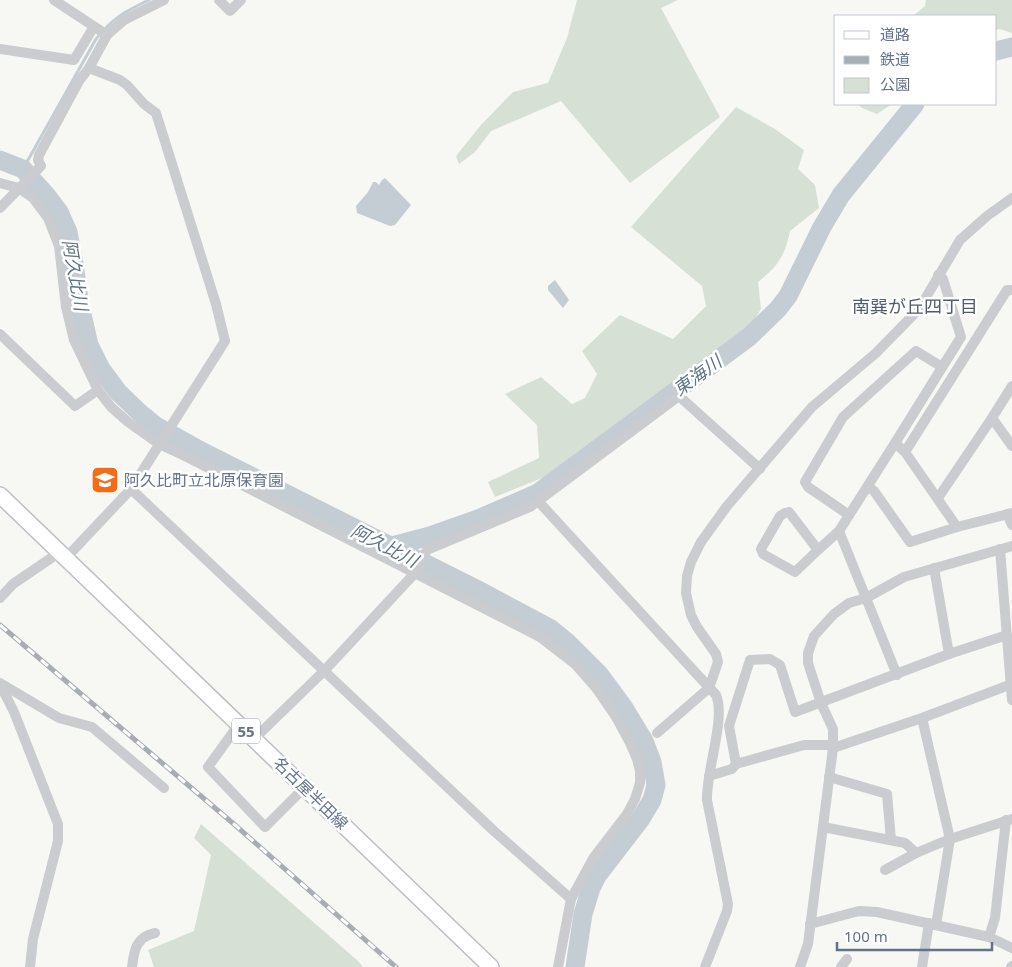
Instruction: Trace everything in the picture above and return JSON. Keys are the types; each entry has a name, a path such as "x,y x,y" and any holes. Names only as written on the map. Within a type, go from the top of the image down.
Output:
{"main road":[{"name":"名古屋半田線","path":"0,495 491,967"}],"street":[{"path":"54,0 106,35"},
{"path":"0,208 41,166 38,160 39,154 106,35 124,20 164,0"},
{"path":"219,0 230,11 241,0"},
{"path":"0,49 74,60 95,28"},
{"path":"0,598 13,584 63,555 131,489 225,341 224,330 156,113 144,104 127,84 89,68"},
{"path":"0,182 19,188 33,198 48,218 58,246 66,307 72,331 83,360 98,390 111,407 159,444 527,630 557,649 575,664 596,688 616,717 638,759 640,784 627,814 594,857 571,899 558,967"},
{"path":"657,733 709,688 718,662 716,654 691,615 686,593 687,576 691,562 701,542 727,506 812,407 876,353 919,308 960,240 987,216 1012,198"},
{"path":"818,550 789,512 785,512 780,516 760,549 763,554 795,572 839,531 961,337 943,279 938,275"},
{"path":"905,452 1007,290 1012,290"},
{"path":"0,334 75,406 98,390"},
{"path":"849,515 804,482 843,417 916,351 942,367"},
{"path":"938,498 1012,386"},
{"path":"254,739 324,671 415,573 427,550 530,507 679,396 760,469"},
{"path":"992,418 1012,446"},
{"path":"895,443 905,452 957,527"},
{"path":"868,486 874,491 910,542 1010,513 1012,525"},
{"path":"131,489 494,831 571,899"},
{"path":"538,501 716,695 719,701 719,713 707,786 707,800 728,911 705,967"},
{"path":"839,531 897,674"},
{"path":"800,967 808,944 833,747 833,729 821,703 808,663 808,653 814,636 834,614 849,603 866,598 904,578 1012,546"},
{"path":"1000,549 1012,700"},
{"path":"934,568 949,654"},
{"path":"736,764 729,726 750,660 770,659 780,665 795,712 949,654 1007,635"},
{"path":"0,683 59,718 92,727 164,788"},
{"path":"0,683 14,712 58,824 58,841 33,939 30,967"},
{"path":"709,776 732,769 736,764 804,745 833,747 922,718 1011,684"},
{"path":"922,718 950,839 933,924 922,967"},
{"path":"239,724 208,767 265,827 305,787"},
{"path":"829,777 888,794 891,840"},
{"path":"885,870 916,853 950,839 1009,819 995,918 989,937"},
{"path":"823,827 904,843 916,853"},
{"path":"810,924 859,911 877,912 989,937 1012,948"},
{"path":"132,967 135,947 147,935 155,933"}],"green space":[{"path":"577,0 678,0 661,8 720,117 630,183 561,101 491,131 475,152 459,164 456,156 481,125 513,92 548,83 567,38"},
{"path":"926,0 1012,0 1012,33 997,30 997,15 914,15 925,6"},
{"path":"859,105 890,105 877,114"},
{"path":"736,107 775,129 804,150 798,169 815,185 819,208 790,231 780,260 758,282 761,309 747,332 562,470 495,497 488,482 539,458 537,425 505,394 541,377 572,404 585,398 597,374 582,351 620,315 673,339 706,306 702,286 631,227"},
{"path":"201,824 363,967 154,967 148,950 194,931 211,855 194,838"}],"shaded area":[{"path":"385,178 411,205 395,225 390,226 357,213 356,206 368,192 373,182 379,185"},
{"path":"555,280 569,300 563,308 548,290 548,286"}],"waterway":[{"path":"23,169 96,39 120,16 149,0"},
{"name":"東海川","path":"997,51 1012,47"},
{"name":"東海川","path":"392,546 430,536 478,519 538,493 749,337 778,309 788,296 822,227 841,195 914,105"},
{"name":"阿久比川","path":"0,160 23,169 59,212 68,232 80,306 89,345 101,369 118,392 140,413 156,426 203,452 476,589 551,629 599,674 624,708 644,741 652,762 656,785 652,800 640,820 597,876 591,888 583,914 575,967"}],"railway":[{"path":"0,625 235,825 396,967"}],"place":[{"name":"阿久比町立北原保育園","path":"105,480"}],"district":[{"name":"南巽が丘四丁目","path":"915,306"}]}
